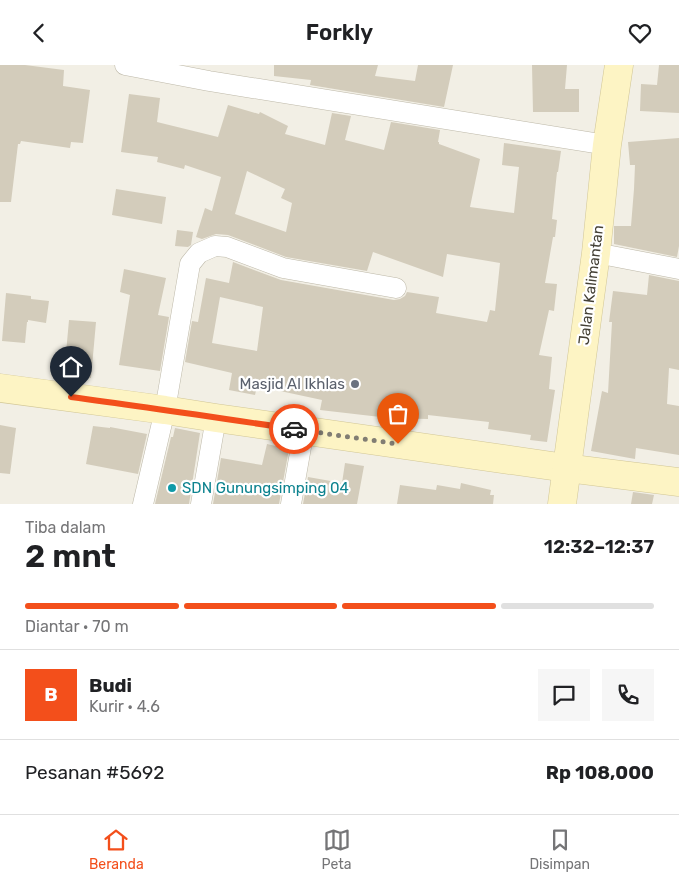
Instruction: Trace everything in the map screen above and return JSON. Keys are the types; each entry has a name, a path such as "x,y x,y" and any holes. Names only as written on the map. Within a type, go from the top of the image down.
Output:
{"street":[{"path":"125,65 175,70 208,81 607,145"},
{"name":"Jalan Kalimantan","path":"562,504 596,253 607,145 619,65"},
{"path":"143,504 165,410 190,264 199,253 215,246 227,247 283,268 396,288"},
{"path":"596,253 679,269"},
{"path":"0,387 679,482"},
{"path":"201,504 216,418"},
{"path":"291,504 304,431"}],"building":[{"path":"0,65 25,65 64,70 63,86 90,90 83,143 71,142 70,148 21,141 18,144 11,202 0,202"},
{"path":"274,65 378,65 375,76 415,81 418,65 453,65 444,107 310,85 311,80 274,76"},
{"path":"532,65 567,65 565,89 579,89 579,112 533,112"},
{"path":"659,65 679,65 679,113 640,111 641,84 657,85"},
{"path":"129,94 160,98 157,122 218,137 228,105 259,114 260,112 288,126 285,134 325,145 332,113 351,116 345,140 384,150 391,122 440,130 439,144 480,159 470,207 514,213 519,167 502,165 504,143 561,151 552,219 557,220 555,237 553,237 545,283 557,284 554,311 549,310 539,355 552,357 549,389 555,390 547,442 530,440 531,435 488,429 489,422 428,415 428,419 389,418 320,410 322,400 257,386 255,395 229,390 232,373 185,362 192,321 198,322 206,278 229,283 233,262 281,280 394,300 405,296 407,292 439,297 436,313 487,322 490,310 495,311 500,263 447,254 443,277 373,252 367,271 286,257 228,235 216,234 202,239 196,237 205,208 212,211 221,177 185,165 184,169 157,162 158,157 121,152","holes":["247,171 285,189 281,198 292,203 286,232 235,214","220,297 263,307 257,351 212,343"]},
{"path":"679,138 679,246 677,257 614,244 614,226 631,226 635,165 630,165 628,142"},
{"path":"116,189 166,197 162,224 112,215"},
{"path":"177,230 193,232 191,245 188,247 175,246"},
{"path":"124,269 166,278 158,315 169,317 160,371 119,365 130,295 120,292"},
{"path":"649,275 679,281 679,370 669,368 667,404 679,406 679,455 636,448 635,459 591,451 602,391 608,393 612,322 609,322 613,291 647,295"},
{"path":"6,293 31,296 31,299 49,301 46,323 28,320 25,343 2,341"},
{"path":"69,320 96,322 91,378 64,375"},
{"path":"0,425 16,428 10,474 0,473"},
{"path":"93,426 110,427 147,434 138,474 86,464"},
{"path":"175,428 200,433 189,504 155,504 171,437 173,437"},
{"path":"267,444 289,449 279,504 213,504 221,458 262,465"},
{"path":"345,463 364,466 357,504 303,504 308,477 342,483"},
{"path":"461,483 491,490 490,495 494,495 493,504 397,504 400,485 436,490 437,485 460,489"},
{"path":"633,492 654,495 652,504 631,504"}],"way so far":[{"path":"294,429 398,444"}],"place":[{"name":"Masjid Al Ikhlas","path":"355,384"},
{"name":"SDN Gunungsimping 04","path":"172,488"}],"route":[{"path":"71,397 294,429"}]}
